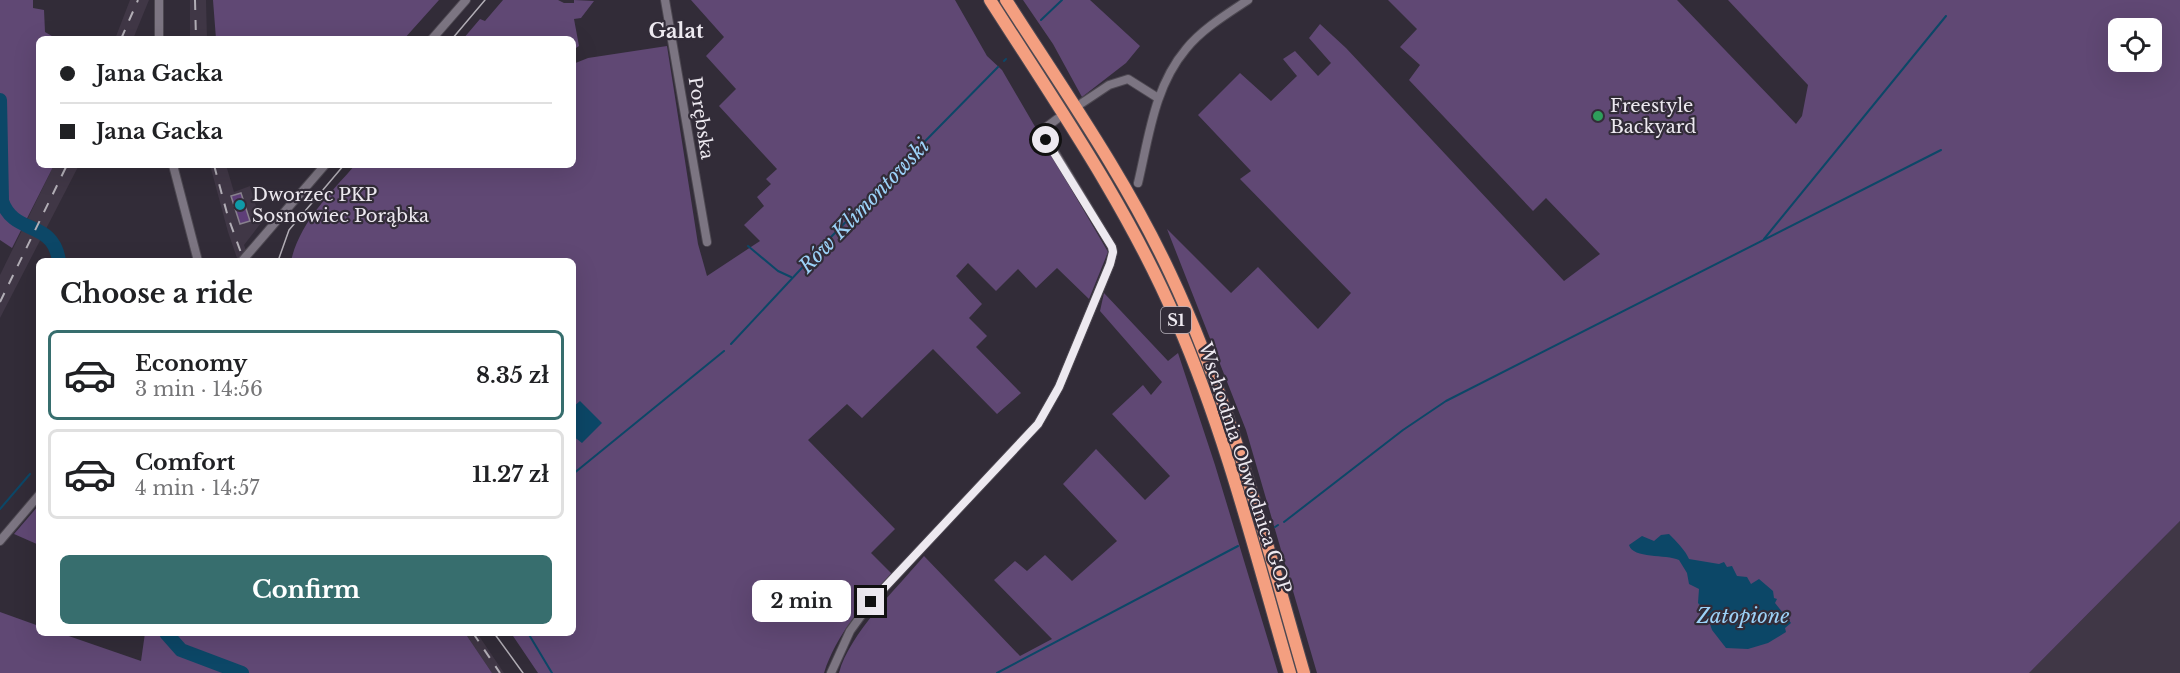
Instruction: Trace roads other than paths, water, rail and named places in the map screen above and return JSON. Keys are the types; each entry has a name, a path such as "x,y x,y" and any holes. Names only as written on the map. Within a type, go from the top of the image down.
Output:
{"highway":[{"name":"Wschodnia Obwodnica GOP","path":"990,0 1121,208 1177,322 1221,440 1290,673"},
{"name":"Wschodnia Obwodnica GOP","path":"1006,0 1135,206 1170,273 1220,393 1257,510 1304,673"}],"street":[{"path":"159,0 159,36"},
{"path":"435,36 466,0"},
{"name":"Porębska","path":"665,0 707,242"},
{"path":"1138,183 1158,98 1172,68 1186,48 1203,32 1248,0"},
{"path":"1082,103 1109,85 1128,78 1158,98"},
{"path":"831,673 850,631 871,602 1023,442 1047,411 1110,264 1112,247 1043,133 1045,128 1057,119"},
{"path":"174,168 197,258"},
{"path":"245,258 322,168"},
{"path":"0,541 36,499"}],"water":[{"path":"580,401 602,423 582,443 576,438 576,404"},
{"name":"Zatopione","path":"1669,534 1689,559 1719,564 1724,562 1727,567 1732,566 1737,576 1747,577 1751,584 1759,579 1773,591 1774,598 1777,599 1775,603 1791,623 1785,628 1786,632 1768,643 1748,649 1726,648 1712,630 1706,612 1698,603 1699,589 1689,584 1687,573 1679,560 1643,554 1629,545 1642,536 1654,541 1661,535"}],"waterway":[{"name":"Rów Klimontowski","path":"1041,20 1062,0"},
{"path":"1764,239 1946,16"},
{"name":"Rów Klimontowski","path":"731,344 827,241 998,67"},
{"path":"0,100 2,201 15,219 49,239 58,258"},
{"path":"1284,522 1403,430 1446,401 1941,150"},
{"path":"748,246 778,271 791,277"},
{"name":"Rów Klimontowski","path":"576,472 724,351"},
{"path":"0,509 30,474"},
{"path":"997,673 1238,546"},
{"path":"169,636 181,650 242,673"},
{"name":"Rów Klimontowski","path":"530,636 552,673"}],"tram line":[{"path":"455,36 485,0"},
{"path":"279,258 289,230 341,168"},
{"path":"496,636 523,673"}],"railway":[{"path":"122,36 138,0"},
{"path":"195,0 196,36"},
{"path":"0,302 66,168"},
{"path":"215,168 228,217 243,258"},
{"path":"475,636 500,673"}],"place":[{"name":"Freestyle Backyard","path":"1598,116"},
{"name":"Dworzec PKP Sosnowiec Porąbka","path":"240,205"}],"district":[{"name":"Galat","path":"676,31"}]}
